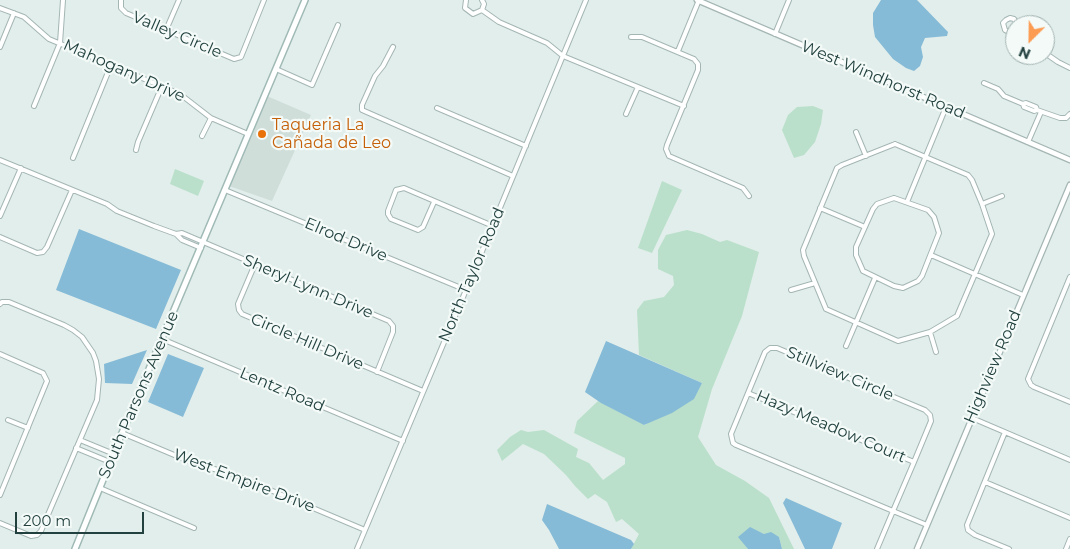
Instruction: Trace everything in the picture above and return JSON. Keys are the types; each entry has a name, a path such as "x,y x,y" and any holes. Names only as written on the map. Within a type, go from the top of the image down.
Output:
{"main road":[{"name":"South Parsons Avenue","path":"75,549 304,0"}],"street":[{"path":"34,106 60,43 63,0"},
{"name":"Valley Circle","path":"121,0 121,8 126,13 234,59 241,57 264,0"},
{"path":"166,30 179,0"},
{"path":"466,0 465,8 470,13 476,14 482,10 484,4 482,0"},
{"name":"North Taylor Road","path":"357,549 586,0"},
{"path":"678,51 698,0"},
{"name":"West Windhorst Road","path":"698,0 1070,160"},
{"path":"775,34 789,0"},
{"name":"Mahogany Drive","path":"0,8 32,22 44,35 60,43 189,99 212,118 248,134"},
{"path":"482,10 499,22 547,43 563,56 684,106"},
{"path":"0,46 14,13"},
{"path":"276,69 312,85 338,25"},
{"path":"631,37 642,37 694,58 699,67 667,145 666,149 669,156 743,188 749,196"},
{"path":"393,47 383,66 375,76 362,105 362,110 513,176"},
{"path":"1055,60 1070,68"},
{"path":"73,158 111,66"},
{"path":"984,83 998,90 1004,96 1034,111 1063,119 1070,114"},
{"path":"136,150 162,86"},
{"path":"626,114 638,87"},
{"path":"907,202 946,107"},
{"path":"437,108 526,146"},
{"path":"1028,142 1039,111"},
{"path":"202,136 212,118"},
{"path":"856,132 866,156"},
{"path":"896,144 968,175 982,204 992,234 957,316 930,332 898,341 826,309 804,256 803,250 837,168 842,164 866,156 896,144"},
{"name":"Sheryl Lynn Drive","path":"0,160 107,204 126,215 176,234 182,240 201,248"},
{"path":"0,216 21,168"},
{"name":"Highview Road","path":"917,549 1070,185"},
{"path":"434,202 424,227 418,230 391,219 388,214 396,190 401,188 413,191 434,202 493,226"},
{"path":"0,237 36,253 43,252 47,248 72,190"},
{"name":"Elrod Drive","path":"225,190 466,290"},
{"path":"982,204 1002,196"},
{"path":"894,198 928,210 934,217 939,233 931,256 918,281 903,288 875,278 863,271 856,255 856,247 865,227 872,209 878,204 894,198"},
{"path":"820,208 865,227"},
{"name":"Sheryl Lynn Drive","path":"176,234 182,233 389,321 393,326 393,332 377,372"},
{"path":"931,256 1024,295"},
{"name":"Circle Hill Drive","path":"255,264 238,304 240,312 423,391"},
{"path":"1070,277 1028,379 1034,387 1070,402"},
{"path":"846,346 875,278"},
{"path":"790,290 815,282"},
{"path":"0,304 9,302 64,324 82,337 93,353 99,370 97,400 40,533 30,536 0,523"},
{"path":"930,332 936,352"},
{"name":"Lentz Road","path":"162,339 403,441"},
{"name":"Stillview Circle","path":"893,511 931,421 929,412 795,355 777,348 767,349 731,434 733,443 893,511 927,525"},
{"path":"0,354 46,375 47,384 0,494"},
{"name":"Hazy Meadow Court","path":"748,393 914,462"},
{"path":"972,418 1070,460"},
{"path":"8,420 28,428"},
{"path":"1005,432 968,521 968,530 975,535 1009,549"},
{"name":"West Empire Drive","path":"122,433 198,465 230,472 365,530"},
{"path":"80,440 114,454"},
{"path":"76,448 110,462"},
{"path":"984,482 1070,518"},
{"path":"100,488 194,528"},
{"path":"877,549 893,511"},
{"path":"1066,549 1070,539"}],"shaded area":[{"path":"267,96 311,115 272,201 229,186"}],"green space":[{"path":"813,106 823,110 815,142 804,155 794,158 782,130 788,115 797,107"},
{"path":"175,169 204,181 198,196 170,184"},
{"path":"662,181 682,190 652,253 638,248"},
{"path":"687,230 720,242 727,240 759,252 742,316 712,389 698,437 716,465 745,481 769,498 794,549 782,549 779,537 764,534 750,528 745,544 748,549 631,549 639,534 622,519 616,522 607,502 595,494 588,499 544,454 523,444 502,461 497,450 510,437 521,430 528,432 544,430 578,449 576,457 589,463 603,480 625,464 625,458 574,433 577,421 598,401 645,425 702,383 639,355 637,310 644,301 664,297 674,285 673,276 658,269 658,250 666,235"}],"water":[{"path":"881,0 917,0 948,32 947,36 925,38 921,47 923,57 920,66 914,71 893,59 875,37 873,13"},
{"path":"79,229 181,270 156,329 56,290"},
{"path":"606,341 702,383 694,399 672,413 644,425 601,403 585,392"},
{"path":"147,350 132,384 105,383 104,364"},
{"path":"168,354 204,368 183,417 148,402"},
{"path":"786,498 842,523 832,549 805,549 783,503"},
{"path":"547,504 631,540 634,544 631,549 559,549 542,520"},
{"path":"750,527 764,534 771,532 779,537 782,549 748,549 738,537"}],"place":[{"name":"Taqueria La Cañada de Leo","path":"262,134"}]}
